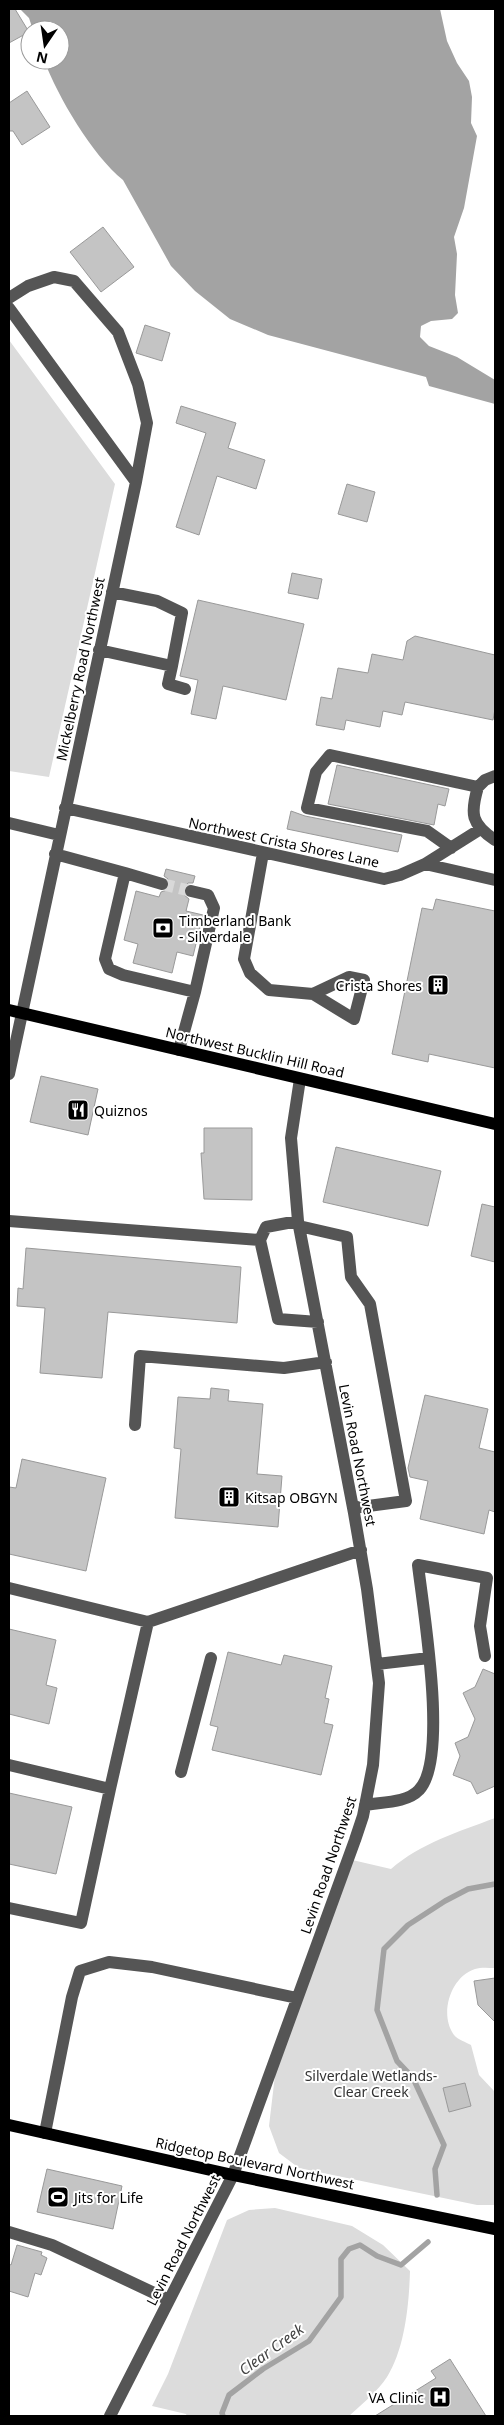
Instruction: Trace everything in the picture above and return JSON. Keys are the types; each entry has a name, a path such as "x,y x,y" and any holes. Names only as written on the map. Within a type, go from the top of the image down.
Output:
{"main road":[{"name":"Northwest Bucklin Hill Road","path":"15,1012 495,1124"},
{"name":"Ridgetop Boulevard Northwest","path":"9,2125 233,2175 495,2229"}],"street":[{"name":"Mickelberry Road Northwest","path":"9,298 28,286 54,278 74,281 118,332 138,384 147,423 136,482 55,854 15,1012 9,1074"},
{"path":"9,308 136,482"},
{"path":"112,592 157,601 182,613 168,684 185,689"},
{"path":"99,650 172,666"},
{"path":"451,848 427,831 308,808 316,772 330,755 478,787"},
{"path":"495,776 485,780 478,787 472,808 480,830 495,840"},
{"name":"Northwest Crista Shores Lane","path":"65,808 384,879 400,875 425,864 480,830"},
{"path":"9,823 59,835"},
{"path":"263,853 244,959 250,973 270,990 313,994"},
{"path":"55,854 162,884"},
{"path":"425,864 495,880"},
{"path":"125,873 105,959 109,969 123,975 195,992"},
{"path":"179,1050 195,992 214,908 208,895 191,891"},
{"name":"Levin Road Northwest","path":"110,2416 233,2175 365,1806 376,1737 377,1664 361,1550 299,1223 291,1138 300,1079"},
{"path":"9,1222 260,1240"},
{"path":"318,1322 278,1319 260,1240 266,1228 299,1223 347,1237 351,1277 370,1304 406,1501 353,1508"},
{"path":"135,1425 140,1356 284,1368 326,1362"},
{"path":"9,1588 148,1622 361,1550"},
{"path":"365,1806 405,1798 418,1791 428,1778 432,1745 432,1691 418,1566 486,1578 480,1626 485,1656"},
{"path":"9,1908 81,1923 148,1622"},
{"path":"182,1772 211,1658"},
{"path":"377,1664 429,1658"},
{"path":"9,1765 110,1789"},
{"path":"45,2133 72,1997 80,1971 109,1962 152,1967 297,1998"},
{"path":"9,2232 52,2245 169,2300"}],"green space":[{"path":"9,340 115,484 49,777 9,771"},
{"name":"Silverdale Wetlands- Clear Creek","path":"495,1818 495,1968 475,1969 466,1973 459,1980 449,1998 447,2017 454,2035 471,2045 479,2075 495,2092 495,2205 477,2205 299,2168 279,2153 269,2126 278,2050 348,1859 391,1869 427,1845"},
{"path":"275,2208 352,2226 383,2245 410,2271 409,2298 402,2340 387,2377 374,2393 349,2416 187,2416 186,2414 152,2406 168,2374 227,2220 249,2210"}],"shaded area":[{"path":"20,9 440,9 447,41 457,63 469,81 472,97 471,123 477,136 464,208 454,237 457,254 455,295 458,313 452,319 431,321 421,326 420,337 429,346 457,357 495,380 495,404 429,386 426,377 268,335 230,319 195,291 171,266 123,180 111,169 88,141 67,108 50,75 48,70 70,70 70,20 30,20"}],"building":[{"path":"9,9 15,9 22,20 20,20 20,37 9,43"},
{"path":"27,91 50,127 22,145 13,131 9,131 9,103"},
{"path":"103,227 134,267 101,292 70,252"},
{"path":"145,325 170,333 162,361 136,353"},
{"path":"181,406 236,423 228,448 265,460 256,489 217,476 199,535 176,527 206,433 176,423"},
{"path":"347,484 375,492 367,522 338,514"},
{"path":"292,573 322,579 318,599 288,593"},
{"path":"198,600 304,624 286,700 223,686 216,719 191,714 198,680 180,676"},
{"path":"415,636 495,655 495,709 493,720 405,702 402,715 383,711 380,727 346,720 344,730 316,725 321,697 332,699 338,668 368,673 372,654 403,660 407,641"},
{"path":"337,765 449,789 445,806 438,804 434,825 328,804"},
{"path":"291,811 305,816 402,835 398,852 287,829"},
{"name":"Timberland Bank - Silverdale","path":"166,869 195,876 193,883 188,883 183,889 183,894 189,899 186,911 203,915 193,956 177,952 172,973 133,963 138,944 124,940 136,891 159,897 161,892 167,890 170,886 168,879 164,876"},
{"name":"Crista Shores","path":"436,899 495,911 495,1068 429,1054 428,1062 392,1054 422,908 433,910"},
{"path":"41,1076 98,1089 88,1135 30,1122"},
{"path":"204,1128 252,1128 252,1200 204,1199 201,1153 204,1153"},
{"path":"336,1147 441,1171 428,1226 323,1202"},
{"path":"482,1204 495,1207 495,1262 471,1256"},
{"path":"26,1248 241,1267 237,1323 108,1312 102,1378 40,1373 45,1308 17,1306 18,1288 23,1289"},
{"path":"211,1388 229,1390 228,1401 263,1404 257,1474 282,1476 278,1527 175,1518 181,1449 174,1448 178,1397 210,1399"},
{"path":"425,1395 488,1409 479,1448 495,1452 495,1512 489,1510 484,1534 420,1519 428,1481 410,1477 408,1468"},
{"path":"22,1459 106,1478 86,1571 9,1554 9,1487 16,1488"},
{"path":"9,1629 56,1640 46,1685 57,1688 49,1724 9,1714"},
{"path":"228,1652 281,1665 284,1655 332,1666 325,1698 329,1699 324,1723 333,1725 321,1775 212,1750 218,1727 210,1725"},
{"path":"483,1669 495,1674 495,1786 477,1794 471,1782 453,1775 460,1756 455,1743 468,1737 475,1719 463,1693 475,1687"},
{"path":"9,1793 72,1807 56,1874 9,1864"},
{"path":"495,1978 495,2022 478,2005 474,1981"},
{"path":"465,2083 471,2106 449,2112 443,2088"},
{"path":"47,2169 122,2186 113,2229 37,2212"},
{"path":"17,2245 42,2252 41,2255 47,2258 41,2275 35,2273 28,2297 9,2291 9,2264 11,2265"},
{"name":"VA Clinic","path":"450,2359 486,2416 375,2416 436,2378 431,2371"}],"waterway":[{"name":"Clear Creek","path":"437,2195 435,2169 444,2145 413,2078 397,2061 377,2010 384,1949 408,1925 445,1901 468,1889 495,1884"},
{"name":"Clear Creek","path":"223,2416 222,2413 229,2395 263,2369 309,2341 341,2297 341,2259 349,2249 360,2245 377,2256 401,2265 428,2242"}],"tunnel":[{"path":"162,884 191,891"}],"place":[{"name":"Timberland Bank - Silverdale","path":"163,928"},
{"name":"Crista Shores","path":"438,985"},
{"name":"Quiznos","path":"78,1110"},
{"name":"Kitsap OBGYN","path":"229,1497"},
{"name":"Jits for Life","path":"58,2197"},
{"name":"VA Clinic","path":"440,2397"}]}
